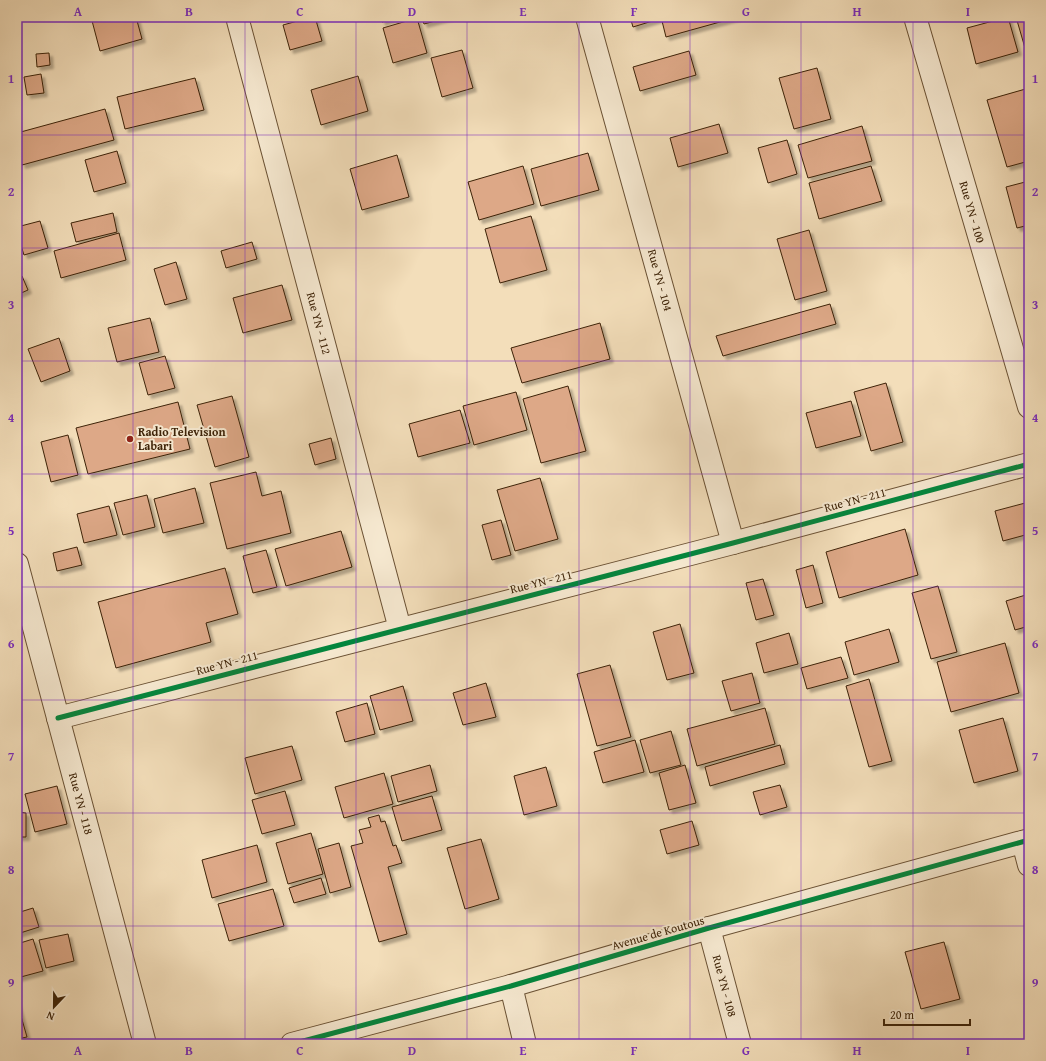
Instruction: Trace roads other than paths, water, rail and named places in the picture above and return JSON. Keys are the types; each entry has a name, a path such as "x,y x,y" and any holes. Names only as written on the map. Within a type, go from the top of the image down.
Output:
{"street":[{"name":"Rue YN - 112","path":"237,17 400,629"},
{"name":"Rue YN - 104","path":"586,17 733,543"},
{"name":"Rue YN - 100","path":"915,17 1029,407"},
{"name":"Rue YN - 211","path":"58,718 733,543 1029,464"},
{"name":"Rue YN - 118","path":"17,564 21,595 58,718 145,1044"},
{"path":"1026,841 1029,865"},
{"name":"Avenue de Koutous","path":"292,1044 511,986 709,928 1026,841"},
{"name":"Rue YN - 108","path":"709,928 740,1044"},
{"path":"511,986 526,1044"}],"place":[{"name":"Radio Television Labari","path":"130,439"}]}
